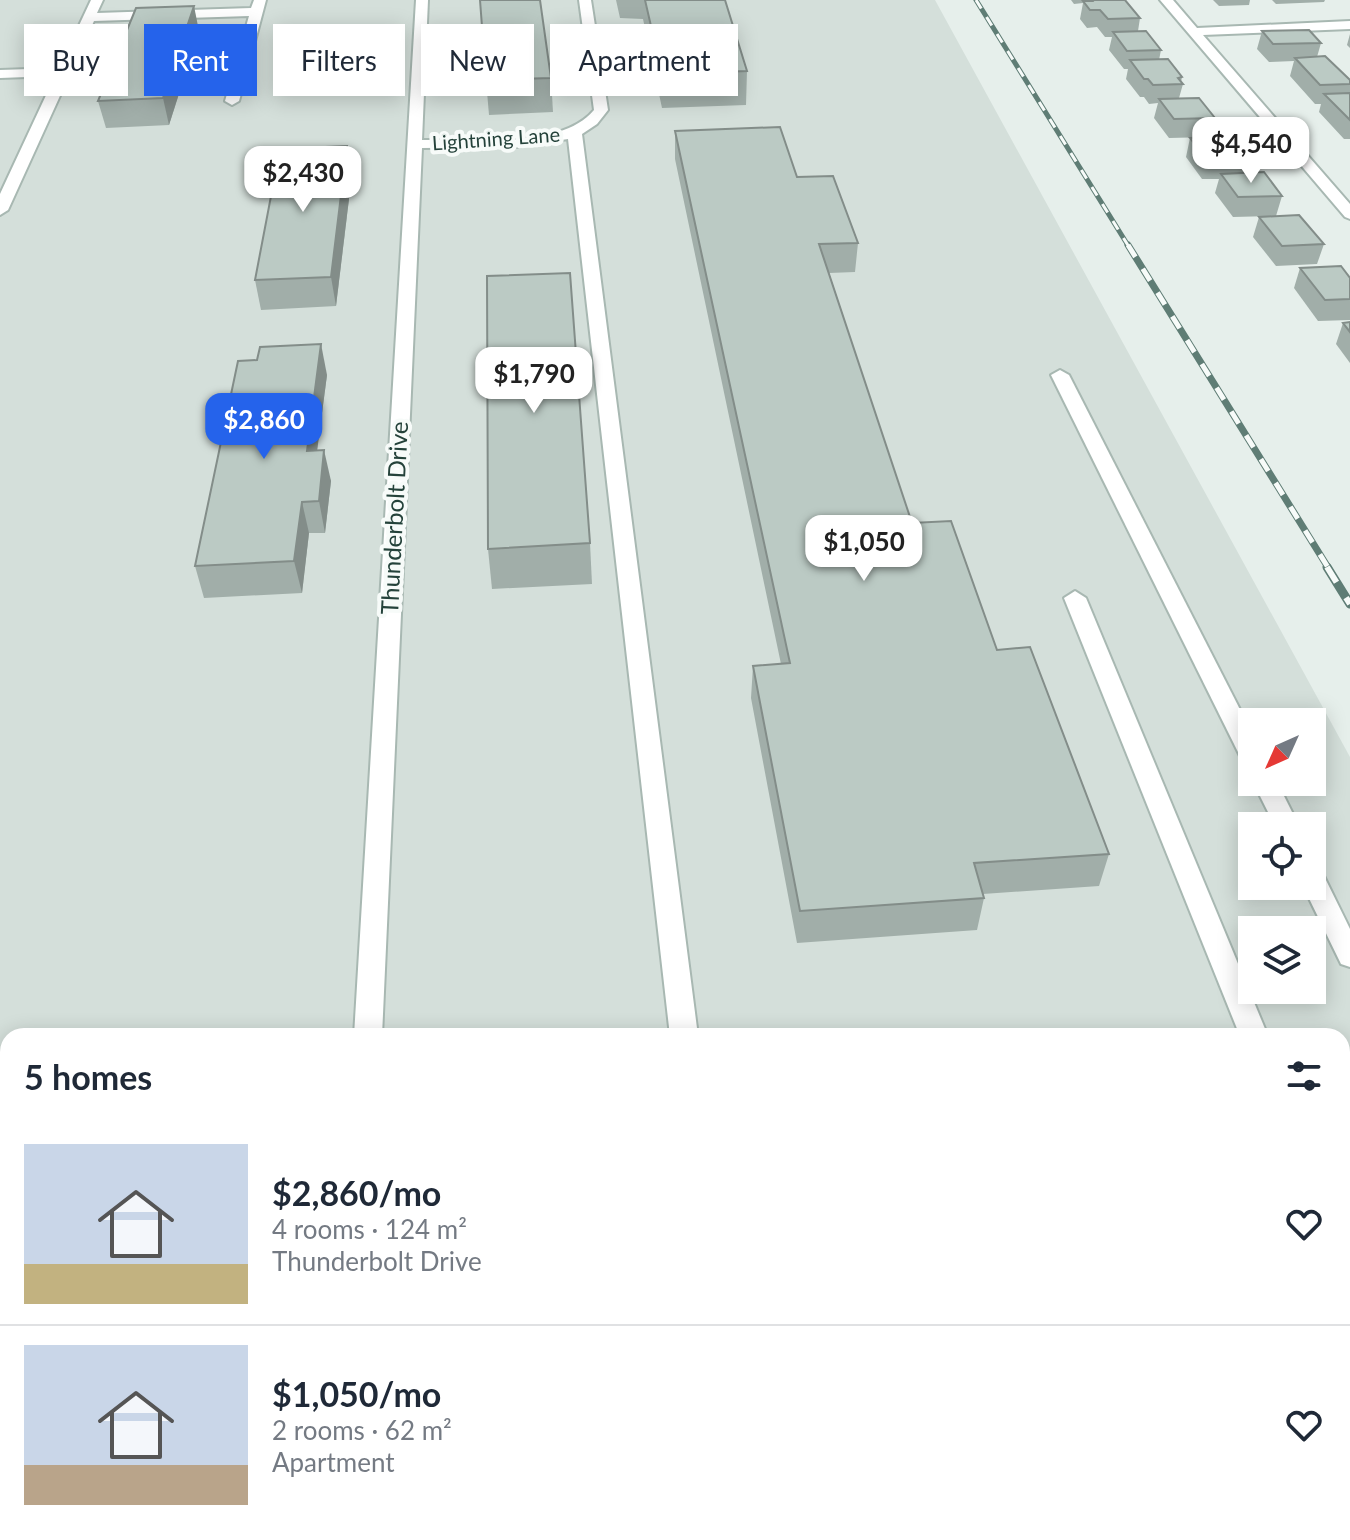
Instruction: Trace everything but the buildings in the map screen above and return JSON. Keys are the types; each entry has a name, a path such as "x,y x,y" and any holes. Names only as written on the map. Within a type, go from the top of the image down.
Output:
{"street":[{"path":"87,24 97,0"},
{"name":"Thunderbolt Drive","path":"368,1028 422,0"},
{"name":"Lightning Lane","path":"415,144 549,139 575,133 596,118 601,110 585,0"},
{"path":"1166,0 1350,214"},
{"path":"90,17 258,6 232,101"},
{"path":"1194,32 1350,25"},
{"path":"0,74 24,73"},
{"path":"0,210 53,96"},
{"path":"575,133 683,1028"},
{"path":"1060,375 1238,728"},
{"path":"1075,598 1251,1028"},
{"path":"1323,900 1350,956"}],"shaded area":[{"path":"0,0 935,0 1323,708 1238,708 1238,796 1326,796 1326,713 1350,757 1350,1028 0,1028"}],"railway":[{"path":"976,0 1129,247"},
{"path":"1128,245 1329,569"},
{"path":"1327,567 1350,604"}]}
